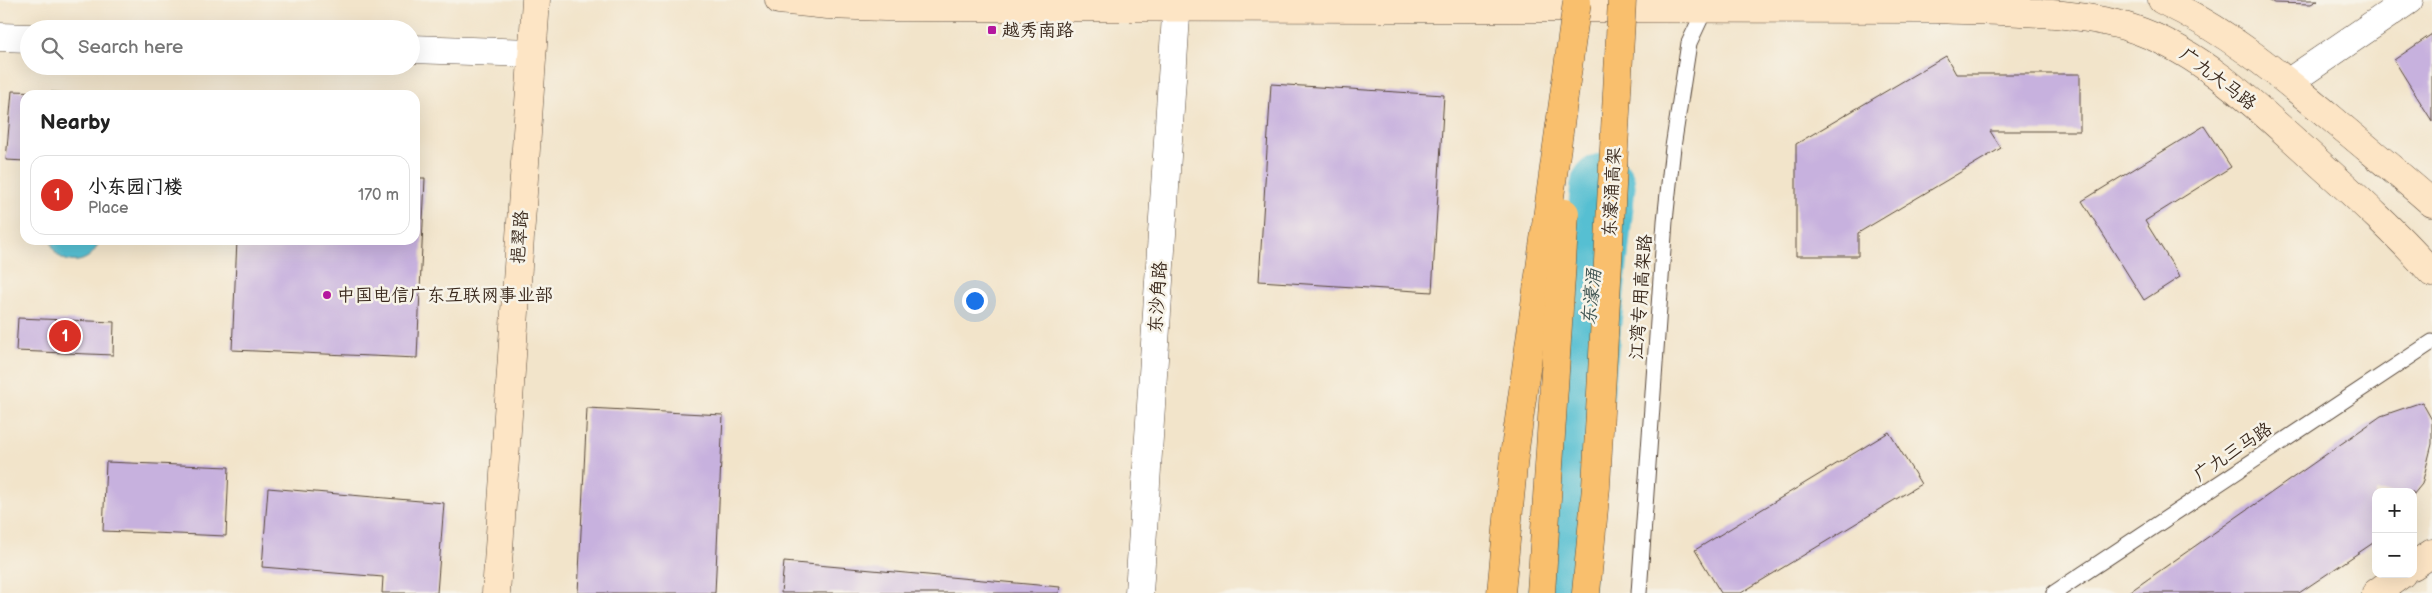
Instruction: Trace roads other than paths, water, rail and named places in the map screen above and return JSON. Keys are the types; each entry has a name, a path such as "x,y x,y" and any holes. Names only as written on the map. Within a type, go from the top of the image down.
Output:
{"highway":[{"name":"东濠涌高架","path":"1586,593 1596,487 1622,0"},
{"path":"1501,593 1514,456 1577,1"},
{"path":"1541,593 1551,459 1577,1"}],"main road":[{"name":"挹翠路","path":"496,593 536,0"},
{"path":"779,0 828,5 885,7 1177,3"},
{"path":"2162,0 2198,17 2239,43 2289,82 2432,203"},
{"name":"广九大马路","path":"1177,3 1532,8 1956,10 2101,20 2142,32 2184,52 2278,126 2374,212 2432,273"},
{"path":"2417,563 2432,553"},
{"path":"2376,593 2397,578"}],"street":[{"path":"2289,82 2409,0"},
{"name":"东沙角路","path":"1139,593 1177,3"},
{"path":"0,37 20,38"},
{"path":"420,49 532,53"}],"lane":[{"name":"江湾专用高架路","path":"1639,593 1665,221 1672,147 1688,43 1704,9"},
{"name":"广九三马路","path":"2054,593 2432,342"}],"water":[{"path":"53,245 97,245 90,256 74,261 66,260 59,256"}],"waterway":[{"name":"东濠涌","path":"1561,593 1603,186"}],"place":[{"name":"越秀南路","path":"992,30"},
{"name":"中国电信广东互联网事业部","path":"327,295"},
{"name":"小东园门楼","path":"65,336"}]}
